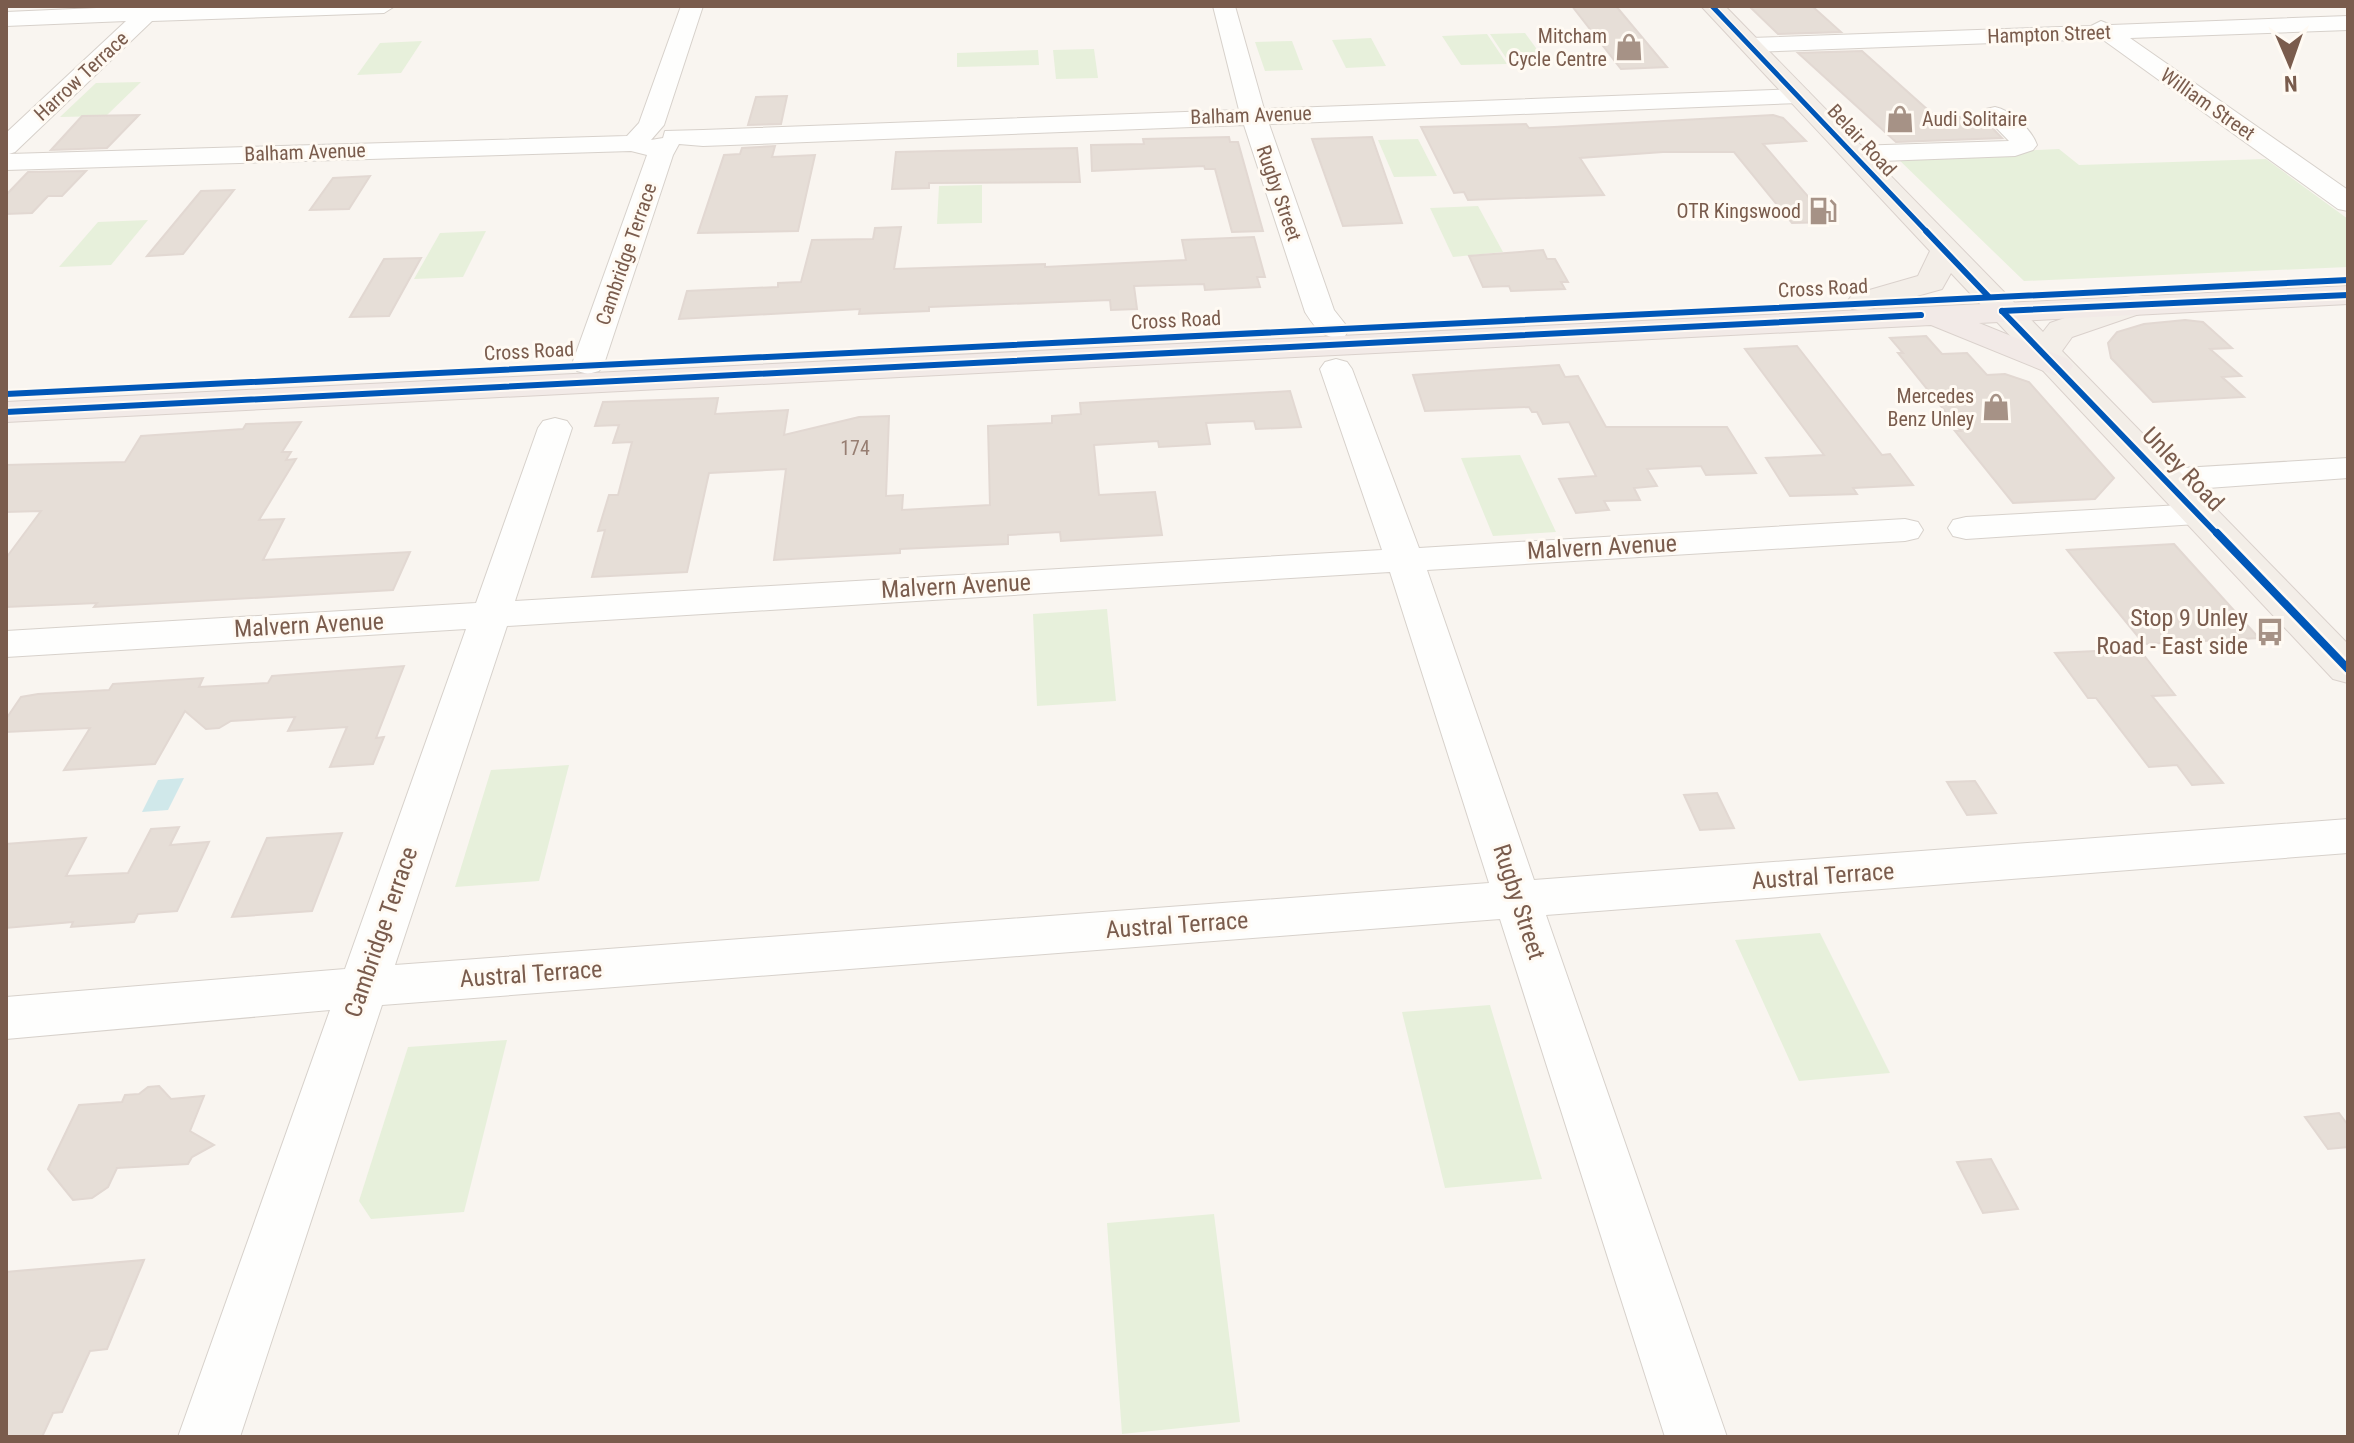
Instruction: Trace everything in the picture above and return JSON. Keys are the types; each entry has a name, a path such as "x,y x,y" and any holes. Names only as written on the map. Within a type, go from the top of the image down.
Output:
{"highway":[{"name":"Cross Road","path":"6,394 1921,315 1995,303 2348,280"},
{"name":"Cross Road","path":"6,412 572,371 1863,302 2137,304 2348,295"},
{"path":"1921,315 1949,322 2050,359"}],"main road":[{"name":"Belair Road","path":"1712,6 1995,303"},
{"path":"1863,302 1931,282 1945,251"},
{"name":"Unley Road","path":"1995,303 2348,669"},
{"path":"2050,359 2061,330 2137,304"}],"street":[{"path":"6,19 152,10 384,6"},
{"name":"Cambridge Terrace","path":"682,62 692,6"},
{"name":"Cambridge Terrace","path":"572,371 655,140 651,125 711,6"},
{"name":"Rugby Street","path":"1224,6 1253,115 1320,312 1334,329"},
{"name":"William Street","path":"2068,6 2348,203"},
{"name":"Harrow Terrace","path":"6,147 152,10"},
{"name":"Hampton Street","path":"1751,45 2348,23"},
{"name":"Balham Avenue","path":"6,162 1799,96"},
{"path":"1854,154 2015,148 2024,145 2023,140 1995,114"},
{"name":"Rugby Street","path":"1336,369 1404,559 1696,1437"},
{"name":"Cambridge Terrace","path":"209,1437 555,428"},
{"path":"2166,480 2348,468"},
{"path":"1966,528 2199,515"},
{"name":"Malvern Avenue","path":"6,644 1905,530"},
{"name":"Austral Terrace","path":"6,1018 362,987 2348,836"}],"green space":[{"path":"1525,33 1547,63 1510,64 1490,34"},
{"path":"1487,34 1507,64 1461,65 1442,36"},
{"path":"1371,38 1386,66 1346,68 1332,40"},
{"path":"422,41 401,73 357,75 380,43"},
{"path":"1292,41 1303,70 1265,71 1255,42"},
{"path":"1094,49 1098,78 1056,79 1053,50"},
{"path":"1038,50 1039,65 957,67 957,53"},
{"path":"141,82 106,116 60,117 96,83"},
{"path":"1418,139 1437,176 1394,177 1378,140"},
{"path":"2059,149 2079,165 2266,159 2348,219 2348,267 2024,281 1895,156"},
{"path":"982,185 982,223 937,224 939,186"},
{"path":"1478,206 1503,252 1453,257 1430,208"},
{"path":"148,220 111,265 59,267 98,222"},
{"path":"486,231 463,277 414,279 440,233"},
{"path":"1520,455 1556,532 1493,536 1461,458"},
{"path":"1107,609 1116,701 1037,706 1033,614"},
{"path":"569,765 539,881 455,887 491,770"},
{"path":"1820,933 1890,1073 1799,1081 1735,940"},
{"path":"1490,1005 1542,1179 1445,1188 1402,1012"},
{"path":"507,1040 464,1212 371,1219 359,1201 408,1047"},
{"path":"1214,1214 1240,1422 1122,1434 1107,1223"}],"water":[{"path":"184,778 168,810 142,812 158,780"}],"building":[{"path":"1572,6 1616,6 1667,67 1621,69"},
{"path":"1749,6 1812,6 1841,32 1778,34"},
{"path":"1862,51 1937,118 1981,116 2002,138 1896,142 1798,53"},
{"path":"787,96 781,124 748,125 756,97"},
{"path":"139,115 107,148 51,150 82,116"},
{"path":"1773,115 1783,118 1806,141 1763,144 1830,222 1792,223 1734,152 1663,152 1580,158 1604,195 1468,200 1464,192 1454,193 1421,127 1526,124 1529,128"},
{"path":"1229,137 1230,142 1238,142 1263,231 1232,232 1215,169 1205,169 1204,166 1092,171 1091,145 1144,144 1143,139"},
{"path":"1372,137 1402,223 1343,226 1312,139"},
{"path":"775,146 772,157 815,155 798,231 698,233 724,155 740,154 742,148"},
{"path":"1077,148 1080,182 929,183 929,188 892,189 896,152"},
{"path":"86,171 62,196 48,196 32,213 6,214 6,195 28,172"},
{"path":"370,176 349,209 310,210 333,178"},
{"path":"234,190 183,254 147,256 201,191"},
{"path":"901,227 894,269 1045,264 1045,267 1186,260 1182,240 1254,237 1265,277 1257,277 1260,287 1205,290 1204,284 1134,286 1137,309 1111,310 1110,300 929,307 929,311 859,314 860,309 679,319 687,291 778,287 778,283 801,282 812,240 873,239 875,228"},
{"path":"1543,250 1547,259 1555,259 1568,282 1561,282 1565,289 1511,291 1509,286 1483,287 1469,256"},
{"path":"421,258 389,316 350,317 384,259"},
{"path":"2185,320 2203,322 2232,348 2210,349 2241,376 2222,377 2244,397 2153,402 2111,358 2108,343 2117,332 2144,324"},
{"name":"Mercedes Benz Unley","path":"1926,336 1942,354 1967,353 1987,375 2005,374 2029,382 2114,478 2095,499 2013,503 1955,431 1961,431 1898,353 1903,353 1890,338"},
{"path":"1797,346 1882,455 1890,454 1913,485 1853,488 1857,494 1790,496 1766,458 1824,455 1745,349"},
{"path":"1559,365 1565,377 1578,376 1606,427 1727,427 1756,473 1706,475 1701,466 1647,469 1657,486 1634,488 1640,500 1604,501 1609,510 1576,513 1559,479 1596,476 1569,422 1543,424 1537,412 1532,412 1529,407 1425,411 1413,375"},
{"path":"1290,391 1301,427 1256,429 1254,421 1206,423 1210,444 1159,447 1158,441 1094,445 1099,495 1155,492 1162,535 1061,541 1060,532 1008,535 1008,544 774,560 786,469 709,473 687,572 592,577 605,530 598,531 609,495 618,495 632,442 613,443 619,425 595,426 603,402 718,398 715,414 788,410 784,435 859,417 889,416 886,496 903,495 902,510 990,505 988,426 1052,423 1052,416 1081,414 1080,403"},
{"path":"301,422 282,452 291,452 286,460 296,459 259,520 284,519 263,560 410,552 393,590 94,607 97,603 6,607 6,558 41,511 6,512 6,465 125,462 141,436 243,429 246,424"},
{"path":"2174,544 2259,638 2144,644 2067,550"},
{"path":"2139,649 2175,695 2152,696 2223,783 2192,785 2177,765 2149,767 2096,698 2088,698 2055,653"},
{"path":"404,666 376,738 384,737 373,764 330,767 347,727 288,731 295,717 231,721 219,728 206,729 185,711 155,764 64,770 90,728 6,732 6,719 21,697 38,694 109,690 113,684 203,678 199,687 268,683 272,676"},
{"path":"1975,781 1996,813 1967,815 1947,782"},
{"path":"1717,793 1734,828 1700,830 1684,795"},
{"path":"179,827 170,845 209,842 177,911 138,914 134,922 71,927 73,922 6,928 6,844 86,838 66,876 128,873 151,829"},
{"path":"342,833 312,911 232,917 267,838"},
{"path":"159,1086 171,1099 204,1096 190,1131 214,1145 192,1157 188,1164 117,1168 108,1187 92,1198 73,1200 48,1169 79,1105 122,1102 125,1095 139,1094 148,1087"},
{"path":"2339,1113 2348,1125 2348,1147 2328,1149 2305,1117"},
{"path":"1991,1159 2018,1209 1983,1213 1957,1162"},
{"path":"144,1260 107,1349 90,1351 62,1412 53,1413 42,1437 6,1437 6,1272"}],"cycle path":[{"path":"1712,6 1988,296"},
{"path":"6,394 2348,280"},
{"path":"2002,311 2348,295"},
{"path":"2002,311 2348,669"},
{"path":"6,412 1921,315"}],"place":[{"name":"Mitcham Cycle Centre","path":"1629,47"},
{"name":"Audi Solitaire","path":"1900,119"},
{"name":"OTR Kingswood","path":"1823,211"},
{"name":"Mercedes Benz Unley","path":"1996,407"},
{"name":"Stop 9 Unley Road - East side","path":"2270,632"}]}
